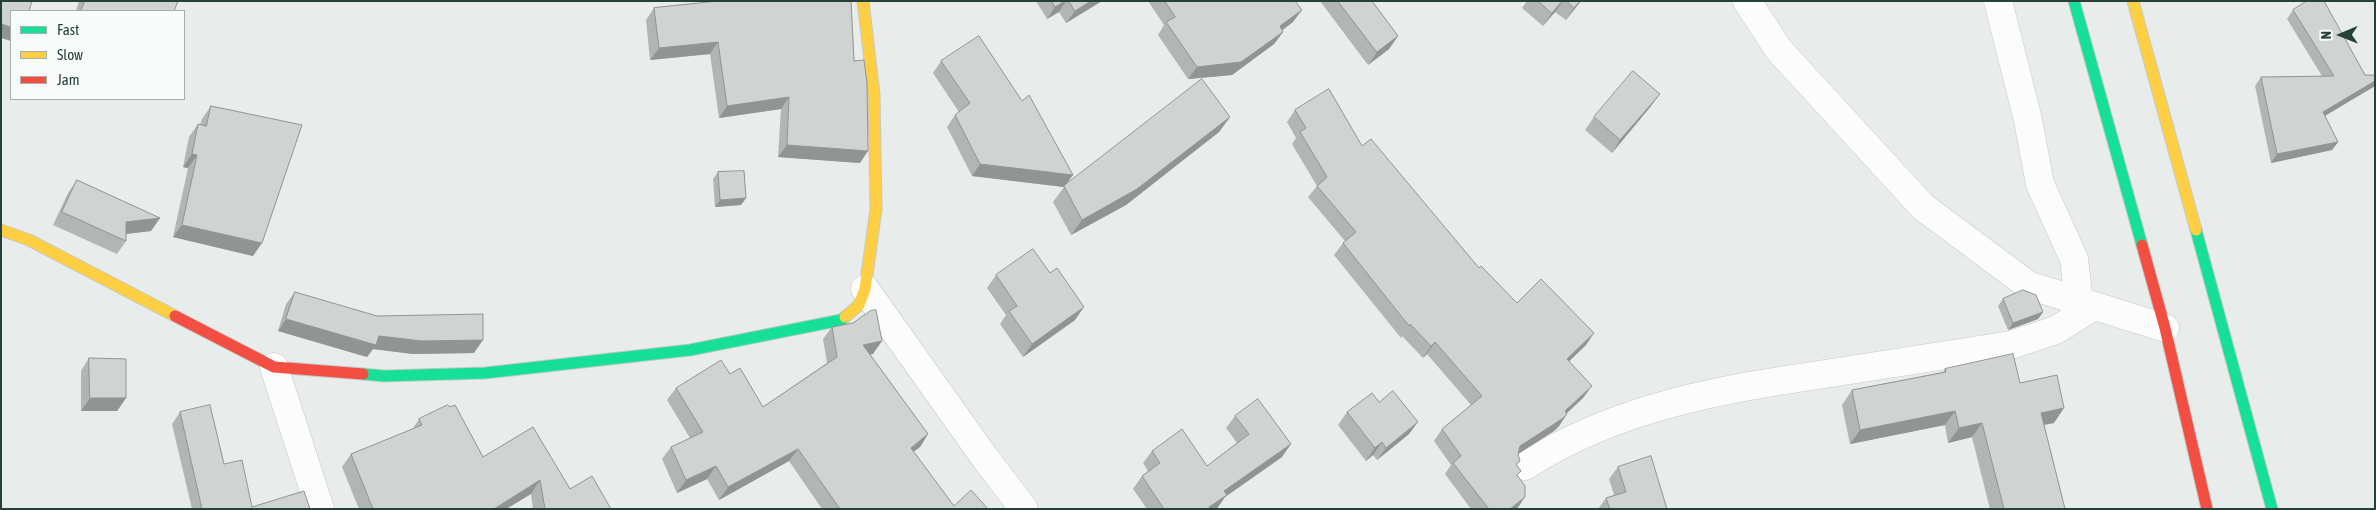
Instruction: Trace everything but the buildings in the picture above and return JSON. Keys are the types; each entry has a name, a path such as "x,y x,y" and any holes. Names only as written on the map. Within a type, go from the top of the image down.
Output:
{"main road":[{"path":"1,230 28,240 274,367 384,376 485,373 690,350 841,320 859,305 865,289 876,209 874,94 863,1"},
{"path":"2074,1 2165,328 2207,509"},
{"path":"2132,1 2272,509"}],"street":[{"path":"1747,1 1779,50 1923,207 2028,286 2165,328"},
{"path":"1998,1 2028,120 2040,184 2074,259 2087,304"},
{"path":"865,289 985,458 1024,509"},
{"path":"1525,466 1556,446 1592,429 1716,391 2011,345 2056,330 2087,304"},
{"path":"274,367 320,509"}],"traffic: fast":[{"path":"2074,1 2142,245"},
{"path":"2196,230 2272,509"},
{"path":"363,374 384,376 485,373 690,350 841,320 845,317"}],"traffic: slow":[{"path":"845,317 859,305 865,289 876,209 874,94 863,1"},
{"path":"2133,1 2196,230"},
{"path":"1,230 29,240 175,316"}],"traffic: jam":[{"path":"2142,245 2165,328 2207,509"},
{"path":"175,316 274,367 363,374"}]}
